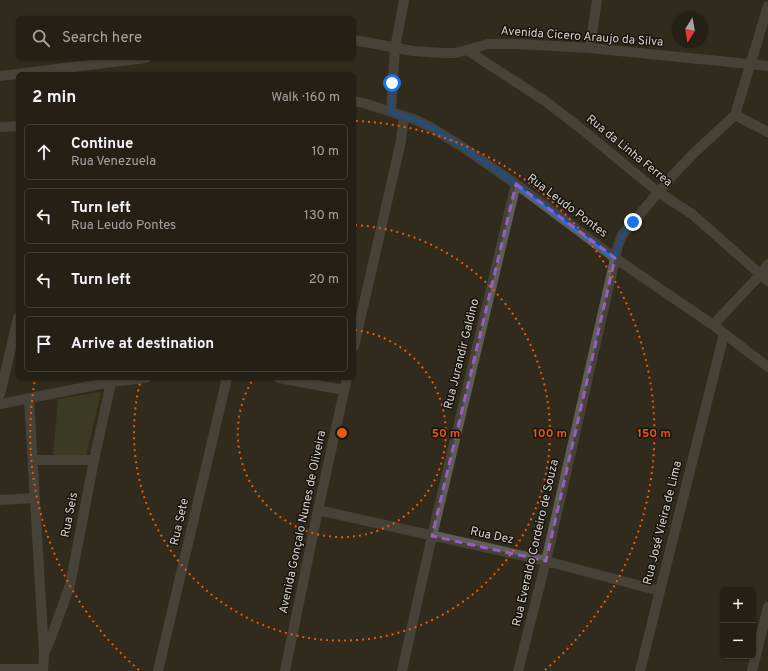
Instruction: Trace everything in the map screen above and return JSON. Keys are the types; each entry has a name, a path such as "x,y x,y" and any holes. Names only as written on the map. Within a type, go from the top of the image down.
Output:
{"street":[{"path":"391,112 395,48 404,0"},
{"path":"590,48 597,0"},
{"path":"768,6 735,115 768,132"},
{"name":"Avenida Cicero Araujo da Silva","path":"356,40 395,48 444,53 456,53 488,44 517,44 590,48 768,66"},
{"name":"Rua da Linha Ferrea","path":"467,50 545,101 580,127 658,192 692,214 764,278"},
{"path":"32,72 130,60"},
{"path":"0,76 16,74"},
{"name":"Rua Leudo Pontes","path":"356,101 416,120 446,136 516,184 615,258 713,325 768,367"},
{"name":"Rua Everaldo Cordeiro de Souza","path":"518,671 546,561 615,258 622,235 658,192 693,154 735,115"},
{"path":"356,338 401,141 404,117"},
{"path":"0,127 16,126"},
{"name":"Rua Jurandir Galdino","path":"402,671 432,536 516,184"},
{"path":"713,325 764,278 768,264"},
{"path":"0,394 16,326"},
{"name":"Rua José Vieira de Lima","path":"640,671 724,334"},
{"path":"0,404 112,380"},
{"name":"Rua Seis","path":"44,654 70,586 94,460 112,380"},
{"name":"Rua Sete","path":"158,671 227,380"},
{"path":"289,380 344,390"},
{"name":"Avenida Gonçalo Nunes de Oliveira","path":"285,671 346,380"},
{"path":"0,669 43,670 44,654 34,498 34,460 29,398"},
{"path":"34,460 94,460"},
{"path":"0,500 34,498"},
{"name":"Rua Dez","path":"318,510 546,561 660,591"},
{"path":"752,671 768,607"}],"highlighted area":[{"path":"516,184 615,258 546,561 432,536"}],"green space":[{"path":"101,392 85,460 53,456 58,399"}],"route":[{"path":"392,83 391,112 416,120 464,148 516,184 615,258 622,235 633,222"}]}
